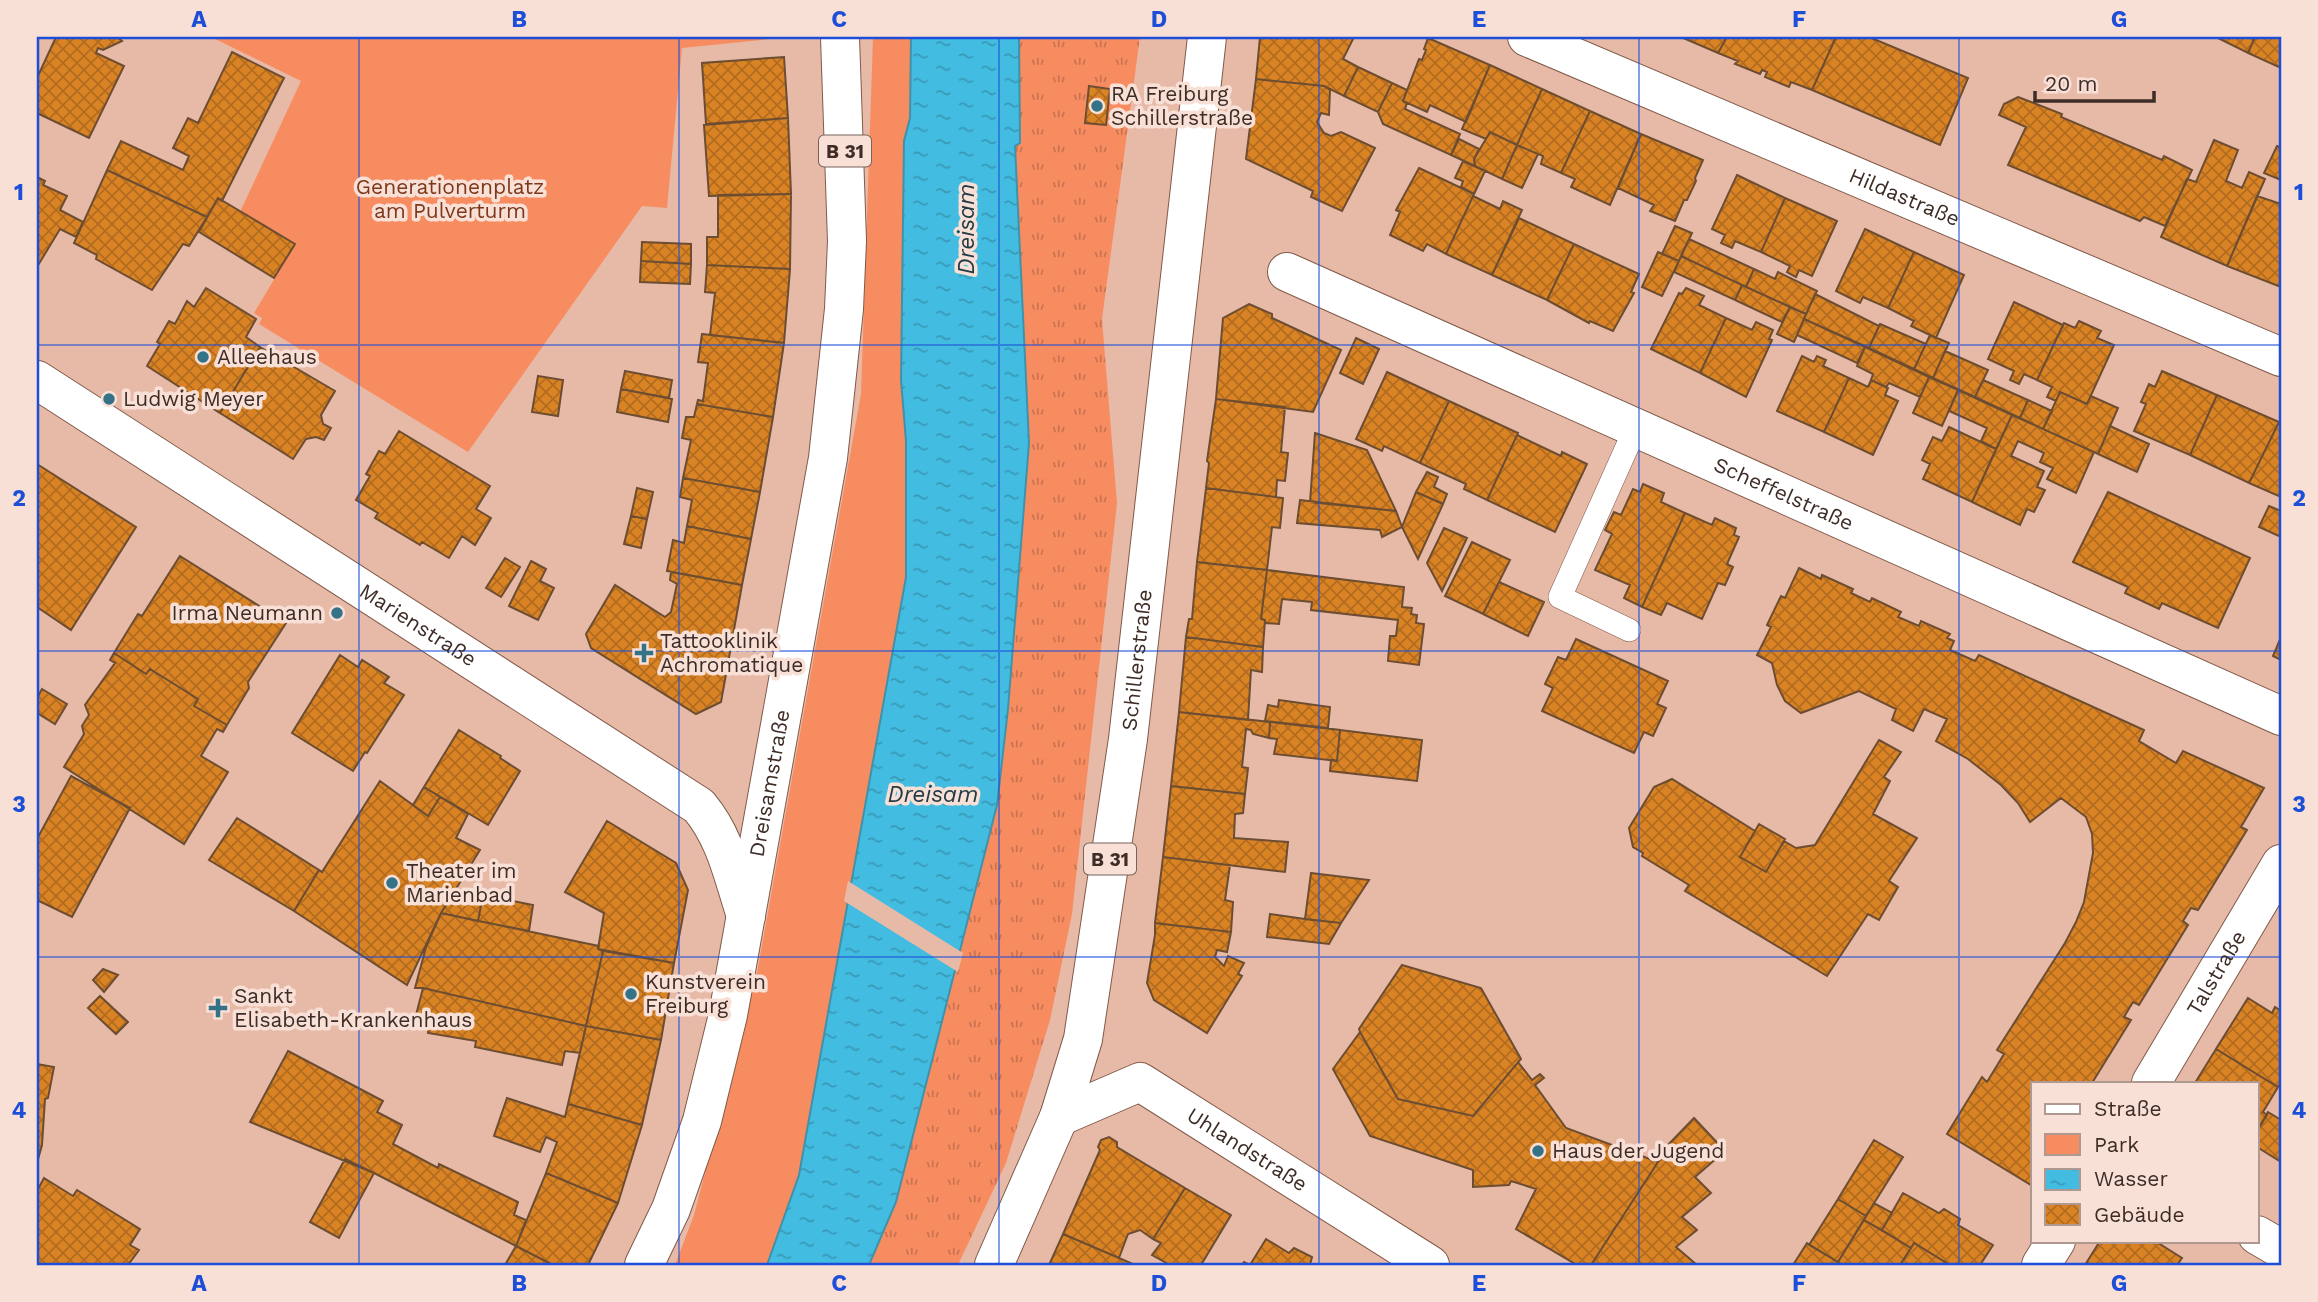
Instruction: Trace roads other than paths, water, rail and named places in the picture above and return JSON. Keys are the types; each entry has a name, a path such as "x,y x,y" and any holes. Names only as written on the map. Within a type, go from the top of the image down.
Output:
{"street":[{"path":"813,37 841,49"},
{"name":"Schillerstraße","path":"994,1265 1059,1117 1083,1039 1128,739 1208,37"},
{"name":"Hildastraße","path":"1527,37 2281,357"},
{"name":"Dreisamstraße","path":"644,1265 671,1209 702,1121 728,1014 828,458 844,309 847,241 841,49"},
{"name":"Scheffelstraße","path":"1287,272 2281,716"},
{"name":"Marienstraße","path":"37,380 699,806 720,836 746,916"},
{"name":"Talstraße","path":"2152,1082 2281,864"},
{"name":"Uhlandstraße","path":"1059,1117 1140,1082 1430,1265"},
{"path":"2258,1236 2281,1250"},
{"path":"2041,1265 2055,1242"}],"lane":[{"path":"1629,630 1560,597 1636,427"}],"water":[{"name":"Dreisam","path":"911,37 1019,37 1020,143 1015,146 1029,443 1008,709 997,805 896,1202 869,1265 767,1265 799,1175 906,577 906,441 901,380 904,141 910,118"}],"place":[{"name":"RA Freiburg Schillerstraße","path":"1097,106"},
{"name":"Alleehaus","path":"203,357"},
{"name":"Ludwig Meyer","path":"109,399"},
{"name":"Irma Neumann","path":"337,613"},
{"name":"Tattooklinik Achromatique","path":"644,653"},
{"name":"Theater im Marienbad","path":"392,883"},
{"name":"Kunstverein Freiburg","path":"631,994"},
{"name":"Sankt Elisabeth-Krankenhaus","path":"218,1008"},
{"name":"Haus der Jugend","path":"1538,1151"}],"park label":[{"name":"Generationenplatz am Pulverturm","path":"450,199"}]}
